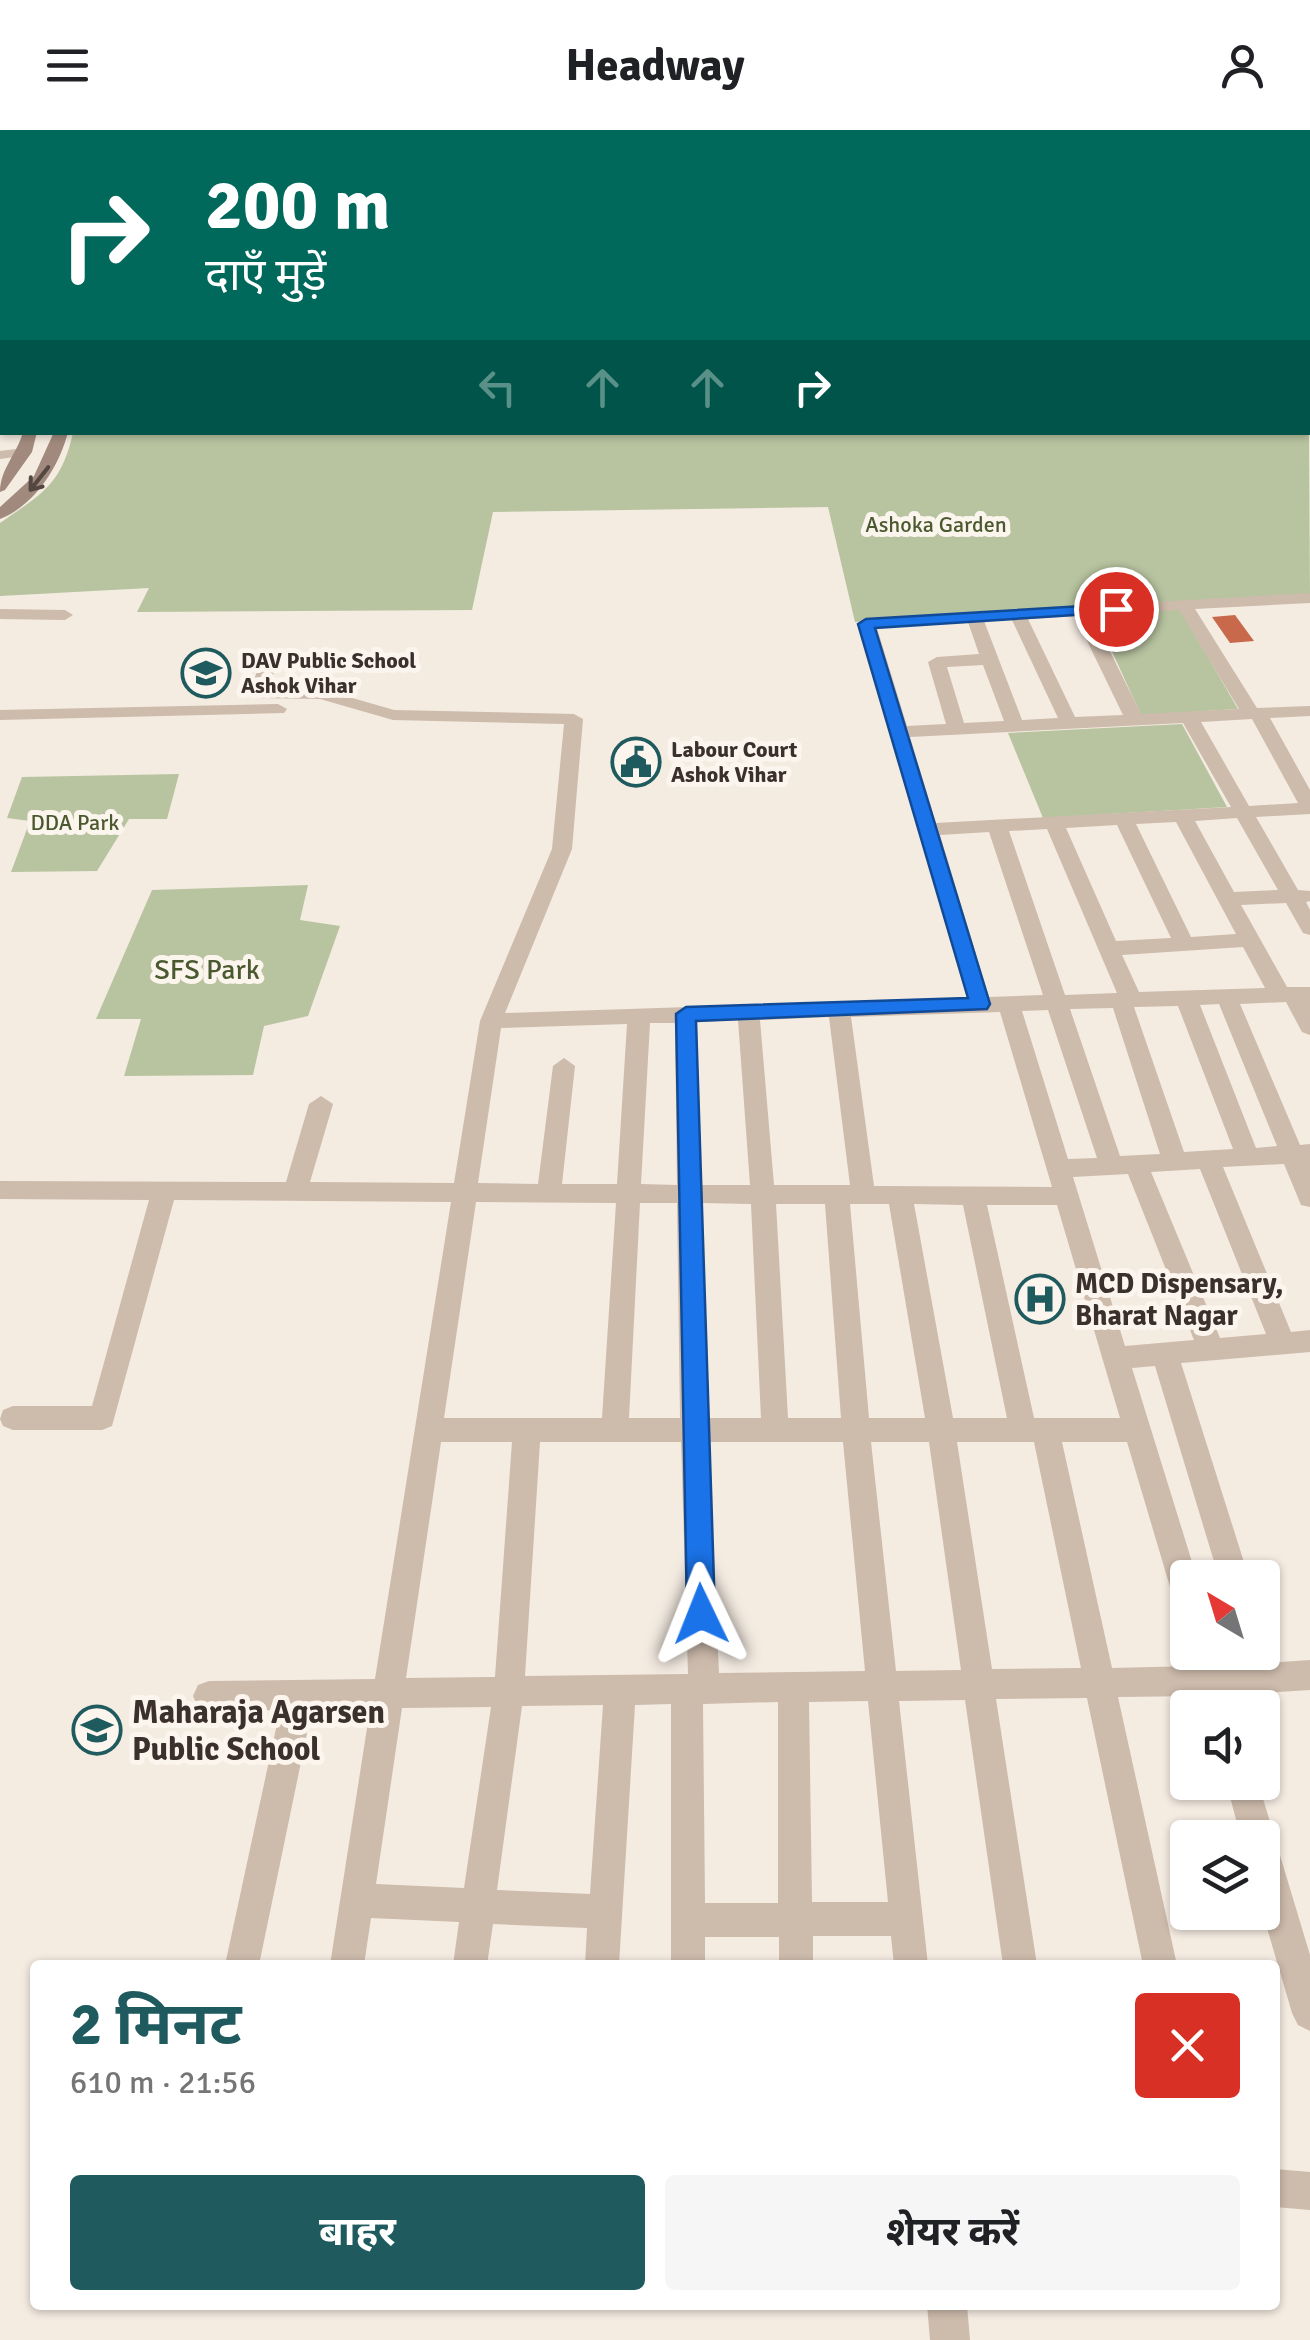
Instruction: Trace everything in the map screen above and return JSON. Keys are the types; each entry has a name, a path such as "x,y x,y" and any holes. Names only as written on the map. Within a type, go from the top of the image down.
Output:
{"main road":[{"path":"3,482 25,452 29,435"},
{"path":"0,514 41,480 58,451 61,435"}],"street":[{"path":"0,455 25,452"},
{"path":"980,1004 867,623 1307,602"},
{"path":"927,830 1310,808 1184,605"},
{"path":"1081,610 1135,720"},
{"path":"0,614 66,614"},
{"path":"1018,615 1069,723"},
{"path":"974,616 1015,726"},
{"path":"270,657 258,693 321,694 393,715 574,719 562,848 491,1020 348,1960"},
{"path":"957,730 937,662 990,659"},
{"path":"0,714 278,710"},
{"path":"898,732 1308,714"},
{"path":"1188,718 1242,812 1302,896 1310,928"},
{"path":"1182,815 1248,940 1294,994 1310,1027"},
{"path":"1123,818 1185,945"},
{"path":"1054,823 1126,1000 1175,1162"},
{"path":"997,826 1058,1002 1124,1164 1212,1351"},
{"path":"1225,899 1302,896"},
{"path":"1107,949 1248,940"},
{"path":"491,1020 1294,994"},
{"path":"1226,996 1301,1154 1310,1198"},
{"path":"1186,998 1248,1157"},
{"path":"1009,1004 1177,1560"},
{"path":"840,1009 856,1430 910,1960"},
{"path":"748,1012 763,1194 774,1431"},
{"path":"686,1014 695,1688 688,1960"},
{"path":"614,1430 639,1016"},
{"path":"549,1193 564,1066"},
{"path":"295,1192 321,1104"},
{"path":"1059,1169 1301,1154"},
{"path":"1208,1160 1282,1344"},
{"path":"0,1190 1067,1196"},
{"path":"13,1418 102,1418 164,1191"},
{"path":"900,1195 941,1430 1019,1960"},
{"path":"973,1196 1099,1683 1159,1960"},
{"path":"1116,1358 1310,1342"},
{"path":"1165,1355 1228,1560"},
{"path":"430,1430 1138,1430"},
{"path":"471,1960 509,1690 527,1430"},
{"path":"1280,1669 1310,1675"},
{"path":"210,1696 1099,1683 1212,1680 1245,1670"},
{"path":"793,1686 796,1960"},
{"path":"602,1960 620,1688"},
{"path":"243,1960 299,1695"},
{"path":"356,1900 606,1912"},
{"path":"1280,1911 1308,2002"},
{"path":"688,1920 906,1919"},
{"path":"1280,2188 1310,2191"},
{"path":"947,2310 950,2340"}],"green space":[{"name":"Ashoka Garden","path":"72,435 1309,435 1310,594 855,622 828,507 493,512 472,610 137,612 149,588 0,596 0,523 48,486"},
{"path":"1180,609 1238,709 1141,715 1095,614"},
{"path":"1182,724 1227,807 1043,818 1008,733"},
{"name":"DDA Park","path":"179,774 167,819 129,819 97,871 11,872 30,821 7,818 22,777"},
{"name":"SFS Park","path":"308,885 300,920 340,926 308,1016 264,1026 253,1075 124,1076 141,1019 96,1019 152,890"}],"building":[{"path":"1235,615 1254,641 1230,643 1212,617"}],"place":[{"name":"DAV Public School Ashok Vihar","path":"206,673"},
{"name":"Labour Court Ashok Vihar","path":"636,762"},
{"name":"MCD Dispensary, Bharat Nagar","path":"1040,1299"},
{"name":"Maharaja Agarsen Public School","path":"97,1730"}],"route":[{"path":"701,1614 686,1014 980,1004 866,624 1116,609"}]}
